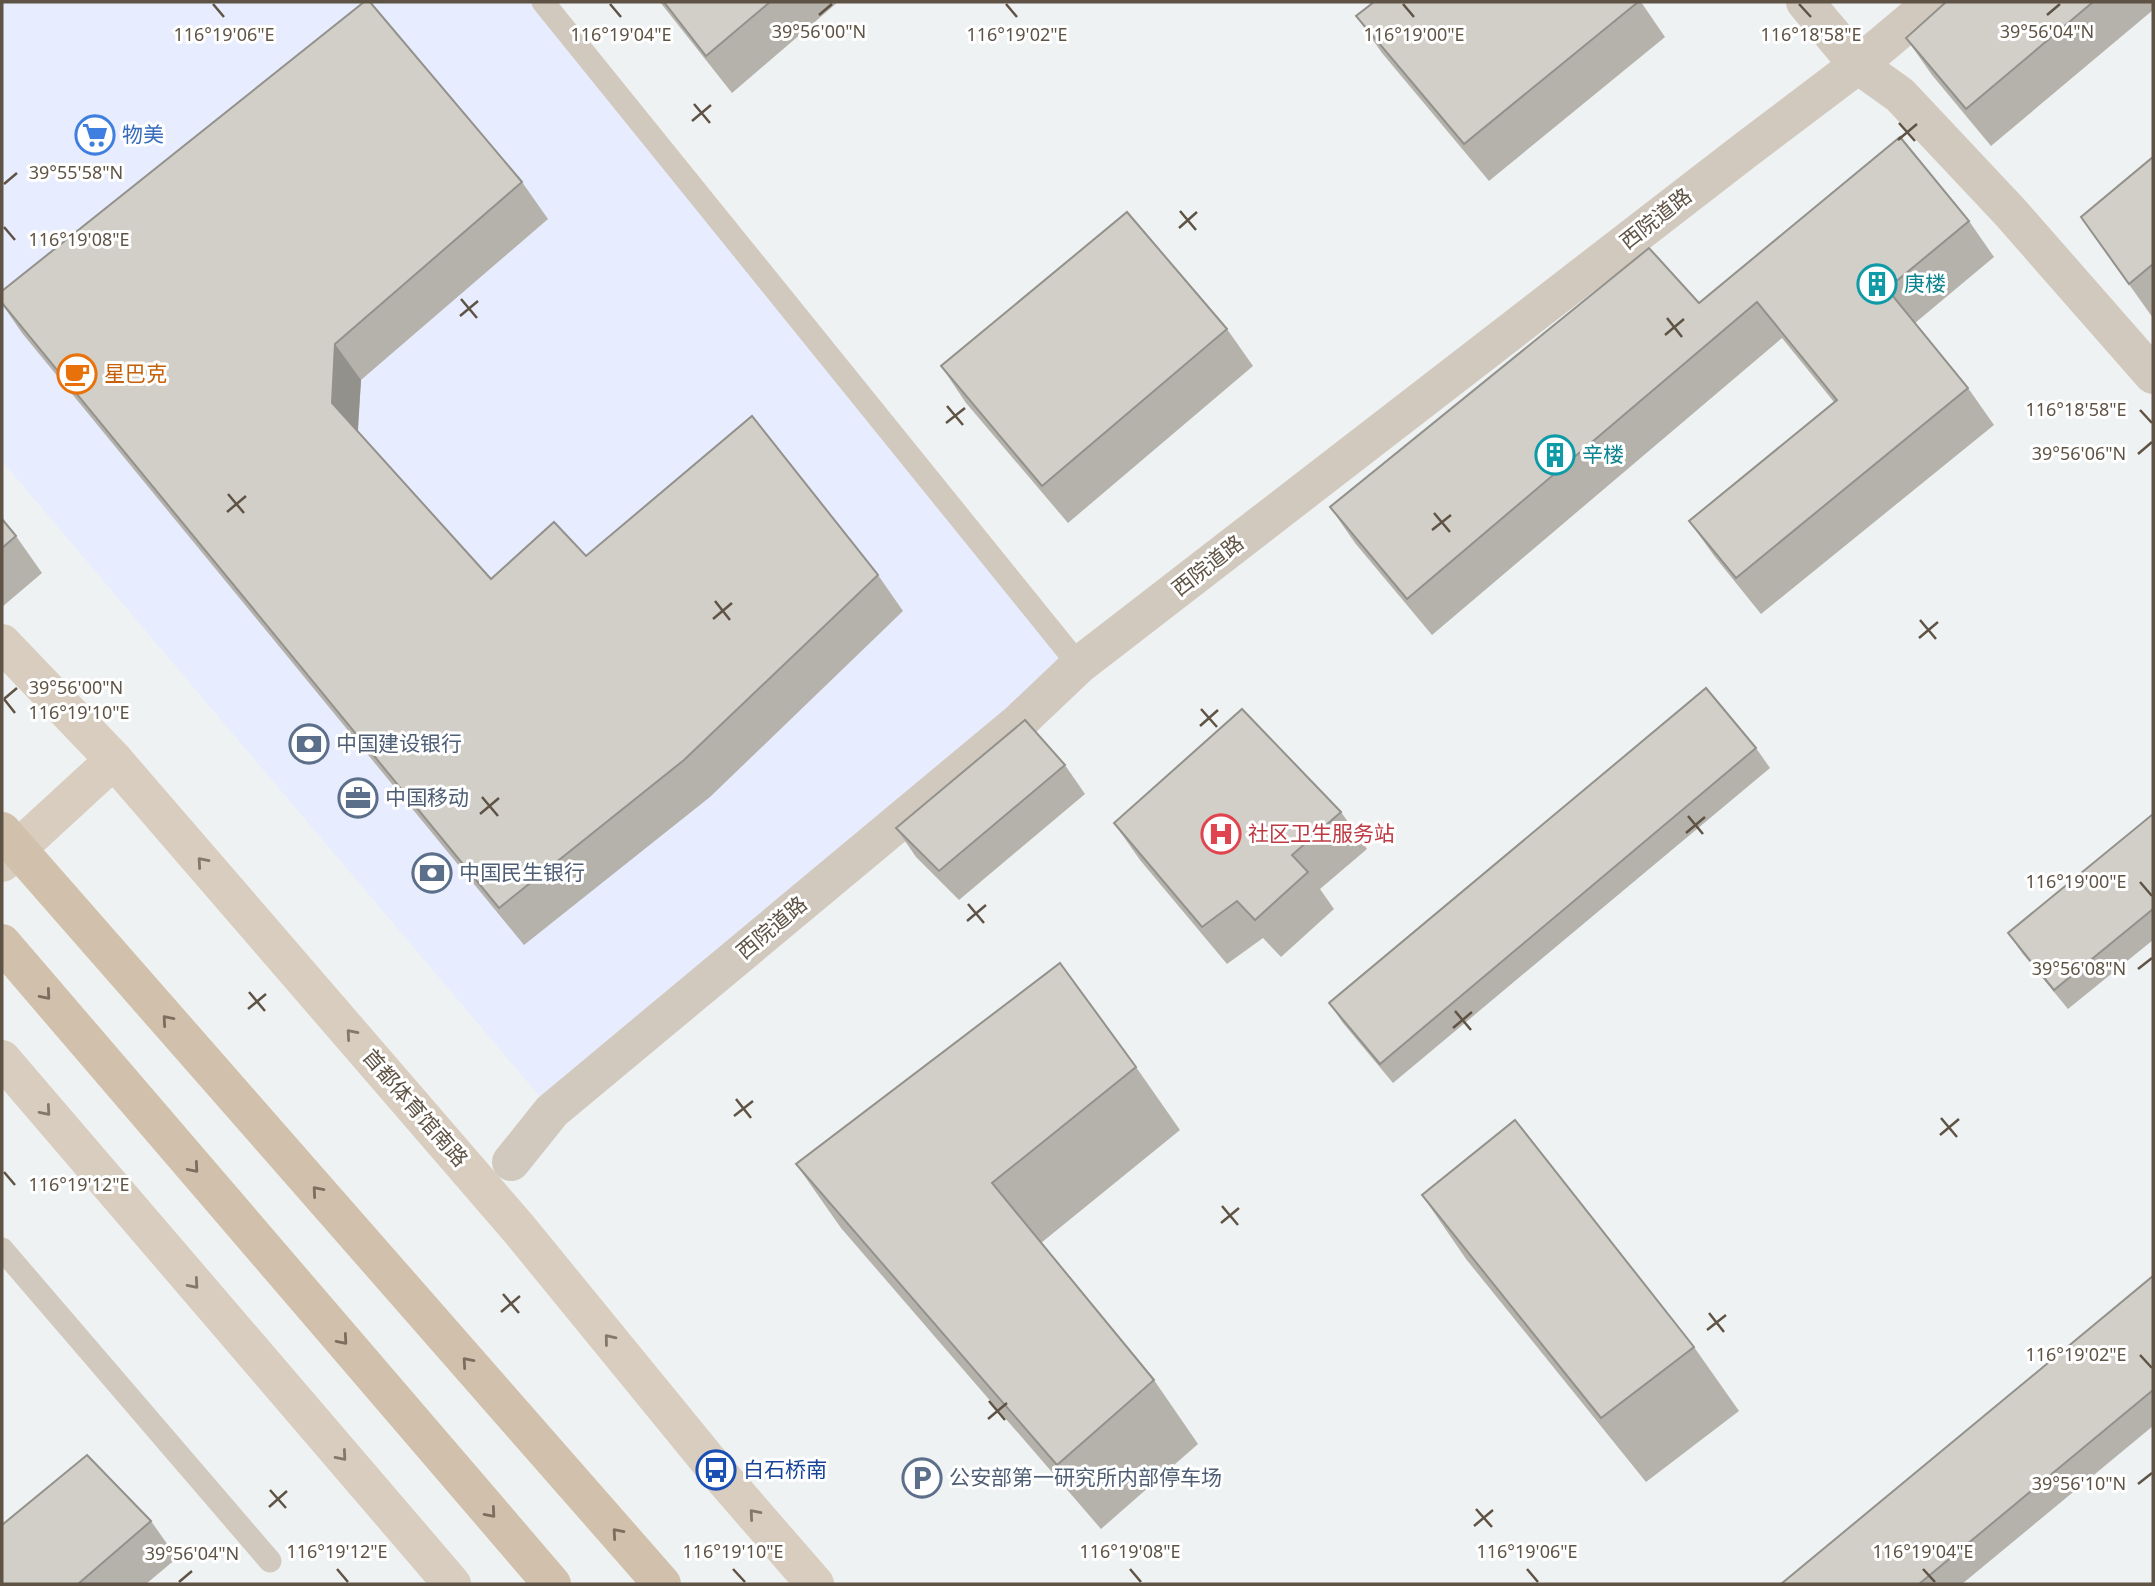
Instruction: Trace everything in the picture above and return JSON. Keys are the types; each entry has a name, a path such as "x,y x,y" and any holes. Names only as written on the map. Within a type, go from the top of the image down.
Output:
{"main road":[{"path":"7,848 662,1584"},
{"path":"2,943 552,1584"}],"street":[{"path":"1805,2 1858,65 1900,95 2010,212 2153,374"},
{"name":"西院道路","path":"511,1162 552,1111 1008,731 1079,665 1858,65 1933,2"},
{"name":"首都体育馆南路","path":"2,643 114,760 519,1228 716,1470 815,1584"},
{"path":"7,848 114,760"},
{"path":"2,1059 452,1584"}],"lane":[{"path":"543,2 1079,665"},
{"path":"2,1249 271,1561"}],"shaded area":[{"path":"2,2 543,2 1079,665 552,1111 2,461"}],"building":[{"path":"364,2 370,2 522,182 335,344 332,403 491,579 554,522 586,556 752,416 878,575 684,760 499,908 2,303 2,291"},
{"path":"664,2 770,2 706,56"},
{"path":"1374,2 1638,2 1464,144 1356,16"},
{"path":"1946,2 2093,2 1966,109 1906,38"},
{"path":"1900,137 1969,221 1887,289 1968,388 1736,578 1689,521 1837,400 1757,302 1407,599 1330,507 1649,248 1699,303"},
{"path":"2153,157 2153,264 2129,284 2081,217"},
{"path":"1127,212 1227,329 1042,486 941,366"},
{"path":"2,519 16,536 2,548"},
{"path":"1706,688 1756,748 1380,1064 1329,1003"},
{"path":"1242,709 1341,812 1292,855 1308,872 1255,920 1237,901 1202,927 1114,823"},
{"path":"1025,720 1065,765 939,871 896,828"},
{"path":"2153,814 2153,909 2054,990 2008,933"},
{"path":"1060,963 1136,1067 992,1183 1154,1380 1057,1465 796,1164"},
{"path":"1515,1120 1694,1347 1601,1418 1422,1195"},
{"path":"2153,1276 2153,1390 1919,1584 1781,1584"},
{"path":"87,1455 151,1521 78,1584 2,1584 2,1525"}],"place":[{"name":"物美","path":"95,135"},
{"name":"庚楼","path":"1877,284"},
{"name":"星巴克","path":"77,374"},
{"name":"辛楼","path":"1555,455"},
{"name":"中国建设银行","path":"309,744"},
{"name":"中国移动","path":"358,798"},
{"name":"社区卫生服务站","path":"1221,834"},
{"name":"中国民生银行","path":"432,873"},
{"name":"白石桥南","path":"716,1470"},
{"name":"公安部第一研究所内部停车场","path":"922,1478"}]}
